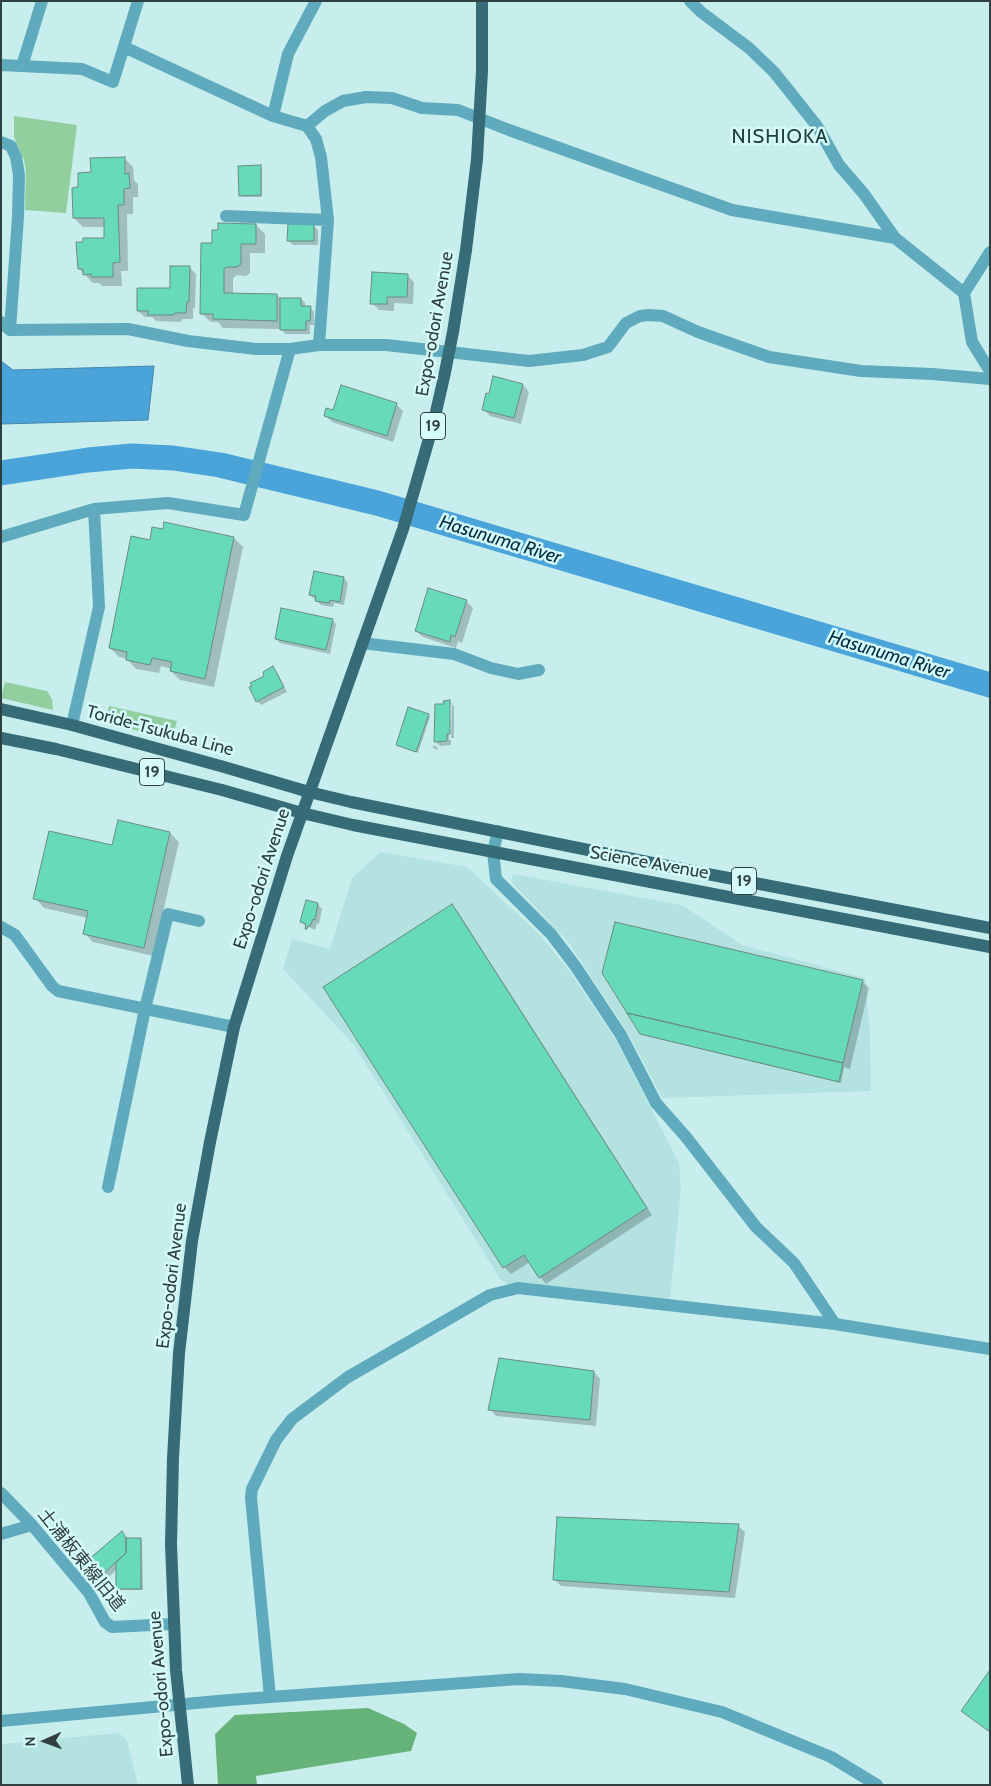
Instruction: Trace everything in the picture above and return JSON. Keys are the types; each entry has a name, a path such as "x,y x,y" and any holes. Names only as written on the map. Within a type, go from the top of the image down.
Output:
{"main road":[{"name":"Expo-odori Avenue","path":"188,1785 178,1704 171,1544 173,1458 179,1353 192,1241 234,1028 286,856 403,529 433,425 449,352 472,205 480,118 482,1"},
{"name":"Toride-Tsukuba Line","path":"1,709 72,725 309,792"},
{"name":"19","path":"1,738 56,749 222,790 302,813"},
{"name":"Science Avenue","path":"309,792 697,872 990,928"},
{"name":"Science Avenue","path":"302,813 353,825 990,946"}],"street":[{"path":"22,66 42,1"},
{"path":"1,65 82,69 113,82 138,1"},
{"path":"273,116 288,54 316,1"},
{"path":"690,1 749,48 774,72 817,126 839,165 864,194 895,238 964,292"},
{"path":"124,47 273,116 307,126 316,139 321,156 328,220 319,345"},
{"path":"307,126 325,111 343,102 366,97 392,98 422,108 458,110 732,210 895,238"},
{"path":"1,142 11,146 16,157 19,175 18,217 6,326 128,330 188,341 256,349 290,349 319,345 386,345 529,361 583,355 608,347 626,323 640,316 650,315 662,316 698,332 769,357 861,371 990,379"},
{"path":"226,216 328,220"},
{"path":"990,252 964,292 972,342 990,371"},
{"path":"1,536 94,509 168,503 244,515 290,349"},
{"path":"72,725 99,607 94,509"},
{"path":"362,643 454,654 491,668 518,674 539,670"},
{"path":"498,831 493,852 496,879 551,934 622,1035 656,1103 686,1137 756,1228 794,1263 835,1324"},
{"path":"108,1187 145,1009 168,914 199,921"},
{"path":"1,927 15,934 52,986 58,991 234,1028"},
{"path":"270,1697 251,1498 252,1488 276,1440 292,1419 348,1377 490,1295 518,1288 835,1324 990,1350"},
{"name":"土浦板東線旧道","path":"1,1493 32,1525 89,1594 104,1622 112,1628 173,1624"},
{"path":"1,1534 32,1525"},
{"path":"1,1721 178,1704 519,1679 561,1681 626,1689 722,1712 830,1757 877,1785"}],"shaded area":[{"path":"381,852 467,867 540,935 571,973 616,1040 679,1163 681,1189 670,1299 507,1284 501,1280 354,1045 283,969 292,939 330,949 352,878"},
{"path":"513,874 682,905 742,945 865,978 870,1032 871,1091 662,1098 630,1036 569,943 511,882"},
{"path":"119,1733 127,1740 138,1785 1,1785 1,1744"}],"green space":[{"path":"14,116 77,125 66,213 25,210 26,172 24,160 14,137"},
{"path":"5,682 47,691 52,699 53,710 1,698"},
{"path":"109,706 177,721 172,739 105,723"},
{"path":"368,1708 404,1724 417,1733 411,1751 256,1776 257,1785 218,1785 215,1734 235,1715"}],"water":[{"path":"1,361 13,370 154,366 148,420 1,424"}],"building":[{"path":"125,157 125,174 129,173 130,188 124,189 124,205 118,205 120,262 113,263 113,277 91,277 91,274 83,275 83,269 78,269 76,242 83,242 83,238 104,238 104,218 73,218 72,188 78,187 78,173 91,172 90,158"},
{"path":"261,165 261,195 239,196 238,166"},
{"path":"218,223 256,224 256,244 241,244 241,264 237,267 227,267 224,269 224,293 277,294 277,321 213,319 213,314 200,314 201,243 212,243 212,230 218,230"},
{"path":"288,224 314,224 314,241 287,241"},
{"path":"170,266 190,266 189,302 187,302 186,313 148,315 148,311 137,311 137,288 170,288"},
{"path":"372,272 408,274 407,297 387,297 387,304 370,304"},
{"path":"280,298 301,298 301,306 311,306 310,321 306,321 306,330 280,330"},
{"path":"493,376 523,384 514,418 482,410 486,393 489,394"},
{"path":"341,385 397,403 387,436 324,416 326,408 333,410"},
{"path":"164,522 234,537 205,679 170,671 172,662 152,658 150,665 126,660 127,652 109,648 131,536 150,540 152,527 163,529"},
{"path":"314,571 344,577 340,602 330,600 329,603 315,601 316,596 309,595"},
{"path":"428,588 467,600 455,637 451,635 450,642 415,631"},
{"path":"281,608 333,619 326,650 275,639"},
{"path":"273,666 284,687 256,702 249,687 252,686 250,683 264,676 263,672"},
{"path":"450,700 450,734 447,734 447,741 434,742 435,704 444,704 443,701"},
{"path":"408,707 429,714 416,752 396,745"},
{"path":"118,820 170,832 144,948 83,934 88,911 33,899 49,831 112,845"},
{"path":"306,900 318,903 315,920 313,919 310,926 305,929 306,924 300,922"},
{"path":"452,904 647,1208 539,1278 524,1255 503,1268 323,987"},
{"path":"615,922 863,980 843,1063 627,1013 602,973"},
{"path":"627,1013 843,1063 839,1082 640,1034"},
{"path":"499,1358 594,1371 590,1420 488,1410"},
{"path":"557,1517 739,1524 729,1592 553,1580"},
{"path":"122,1531 126,1538 126,1553 102,1575 88,1560"},
{"path":"126,1538 141,1538 141,1589 116,1589 116,1562 126,1553"},
{"path":"990,1670 990,1732 961,1711"}],"waterway":[{"name":"Hasunuma River","path":"1,473 88,460 132,456 173,458 220,465 377,503 990,685"}],"district":[{"name":"NISHIOKA","path":"780,137"}]}
